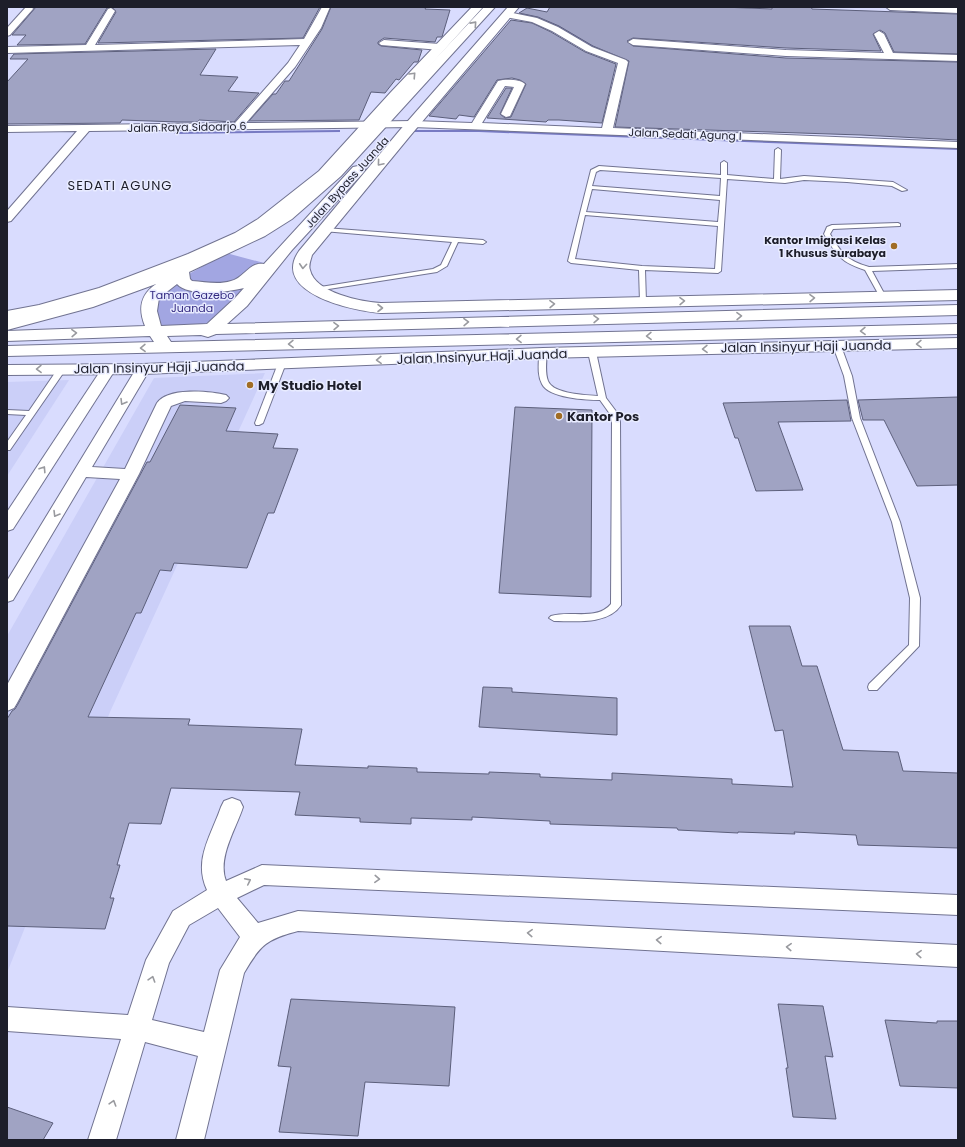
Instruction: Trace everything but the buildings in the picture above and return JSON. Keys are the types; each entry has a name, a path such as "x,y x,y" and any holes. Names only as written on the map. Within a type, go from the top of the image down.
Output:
{"main road":[{"path":"478,7 395,95 387,127 324,230 305,254 302,273 316,289 351,304 369,308 958,295"},
{"name":"Jalan Bypass Juanda","path":"188,268 154,293 149,303 149,315 154,331 174,347 213,329 241,302 387,127 408,96 490,7"},
{"path":"7,316 41,310 106,291 187,260 240,236 282,208 324,174 387,127 508,10"},
{"name":"Jalan Bypass Juanda","path":"7,325 87,303 188,268 260,233 287,216 336,173 387,127 508,10"},
{"path":"395,95 408,96"},
{"path":"188,268 181,278 183,282 188,285 213,287 231,286 246,281 271,258 287,247"},
{"path":"643,302 648,318"},
{"path":"7,336 213,329 958,310"},
{"name":"Jalan Insinyur Haji Juanda","path":"7,370 143,369 543,353 589,345 958,329"},
{"name":"Jalan Insinyur Haji Juanda","path":"7,351 318,344 837,346 958,343"},
{"path":"312,362 318,344"}],"street":[{"path":"238,126 301,53 306,42 316,28 326,7"},
{"path":"890,7 958,10"},
{"path":"7,33 28,9"},
{"path":"508,10 555,29 589,49 623,62 606,131"},
{"path":"89,47 111,11"},
{"path":"879,34 890,56"},
{"path":"7,50 306,42"},
{"path":"633,42 753,47 786,53 958,58"},
{"path":"384,43 440,47"},
{"path":"475,126 502,83 520,84 506,114"},
{"name":"Jalan Raya Sidoarjo 6","path":"7,129 238,126 387,127"},
{"name":"Jalan Sedati Agung I","path":"387,127 475,126 958,145"},
{"path":"7,218 85,129"},
{"path":"7,596 143,369"},
{"path":"7,526 108,370"},
{"path":"7,703 131,474 165,403 175,398 183,397 222,398"},
{"path":"81,472 131,474"},
{"path":"232,807 214,856 212,868 215,881 221,894 254,936"},
{"path":"102,1140 158,960 181,918 221,894 262,875 958,905"},
{"path":"190,1140 232,970 244,949 254,936 270,928 298,921 958,956"},
{"path":"7,1019 136,1028 213,1047"}],"lane":[{"path":"777,180 778,150"},
{"path":"724,163 724,177 718,271 642,268 571,261 593,171 599,168 724,177 777,180 785,181 804,178 847,180 892,184 904,190"},
{"path":"589,187 722,198"},
{"path":"582,213 721,224"},
{"path":"898,225 829,228 828,234 838,254 853,264 868,269 958,266"},
{"path":"324,230 483,242"},
{"path":"316,289 435,271 444,266 456,240"},
{"path":"642,268 643,302"},
{"path":"868,269 884,297"},
{"path":"554,618 593,617 610,612 616,605 616,422 614,414 602,398 589,345"},
{"path":"837,346 848,376 856,418 896,522 915,598 914,646 872,687"},
{"path":"543,353 544,377 546,384 553,390 581,397 602,398"},
{"path":"259,423 282,363"},
{"path":"7,448 62,369"},
{"path":"7,412 32,412"}],"shaded area":[{"path":"265,373 110,712 7,973 7,636 154,378"},
{"path":"69,380 7,476 7,382"}],"green space":[{"name":"Taman Gazebo Juanda","path":"226,253 264,263 227,308 201,327 160,328 153,312 159,296 175,282"}],"waterway":[{"path":"528,15 580,36 593,46 615,56 649,64"},
{"path":"176,133 339,131"},
{"path":"416,131 479,131 958,149"}],"place":[{"name":"Kantor Imigrasi Kelas 1 Khusus Surabaya","path":"894,246"},
{"name":"My Studio Hotel","path":"250,385"},
{"name":"Kantor Pos","path":"559,416"}],"district":[{"name":"SEDATI AGUNG","path":"120,185"}]}
